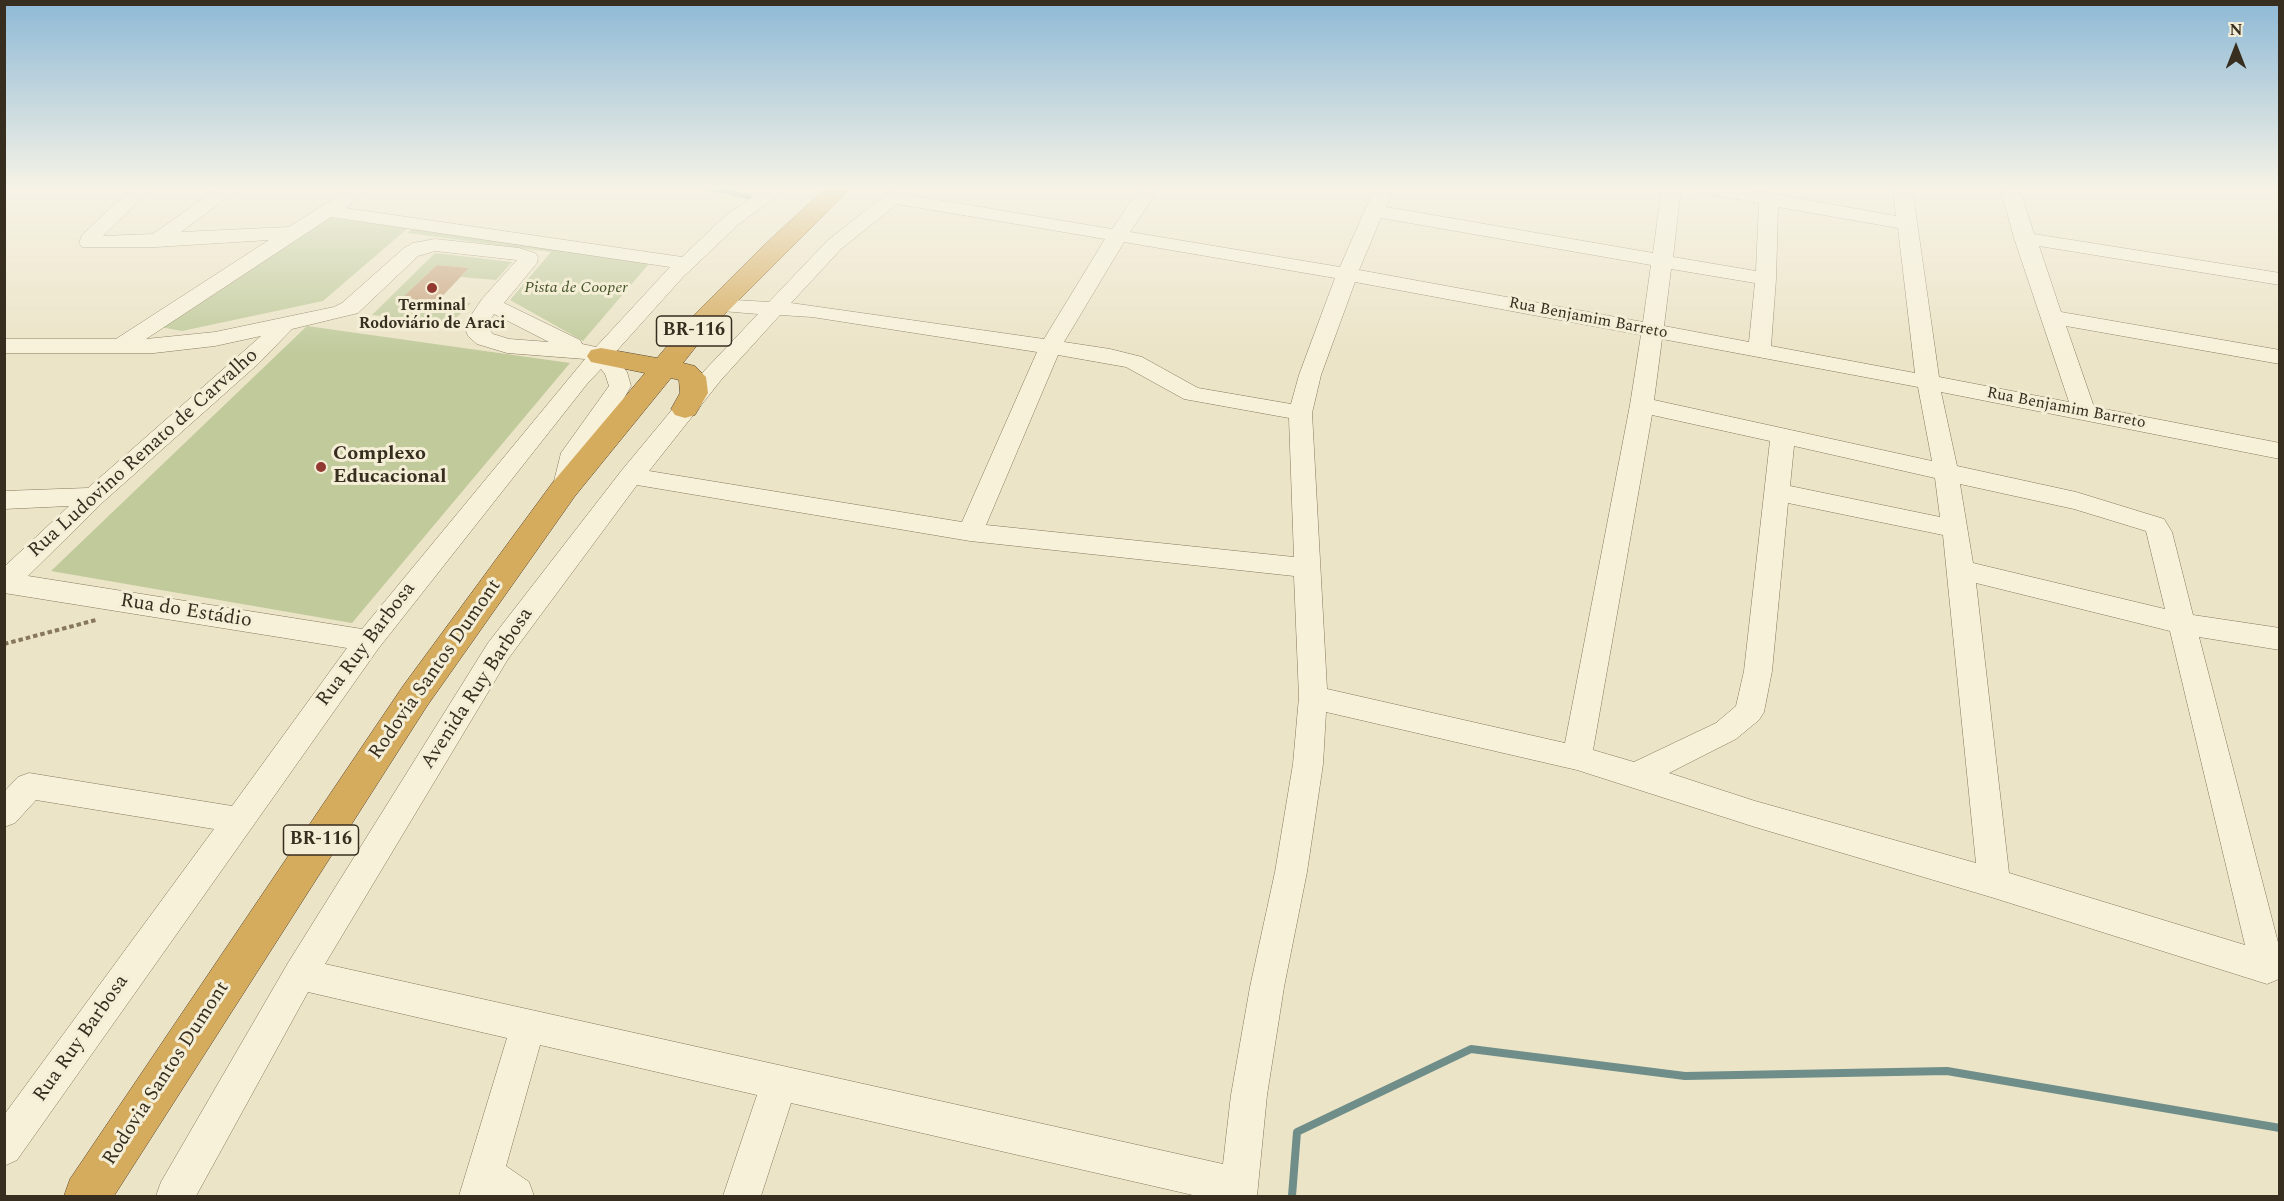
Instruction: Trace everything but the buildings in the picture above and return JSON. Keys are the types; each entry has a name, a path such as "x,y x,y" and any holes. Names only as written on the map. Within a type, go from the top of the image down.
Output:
{"highway":[{"name":"Rodovia Santos Dumont","path":"87,1197 415,696 564,489 662,368 710,314 782,243"},
{"path":"592,354 653,345 710,314"},
{"path":"592,354 676,369 692,377 694,393 685,409"}],"street":[{"path":"121,346 279,243"},
{"path":"547,243 684,263"},
{"name":"Rua Ruy Barbosa","path":"4,1147 368,640 579,380 592,354 706,243"},
{"name":"Avenida Ruy Barbosa","path":"175,1197 300,974 498,651 685,409 773,309 837,243"},
{"path":"970,532 1051,346 1113,243"},
{"name":"Rua Benjamim Barreto","path":"1165,243 1347,274 2280,450"},
{"path":"300,974 780,1082 1239,1192 1249,1095 1267,987 1291,872 1308,764 1313,697 1300,413 1310,375 1360,243"},
{"path":"1552,243 1767,279"},
{"path":"1577,758 1642,405 1654,332 1665,243"},
{"path":"1759,352 1767,279 1768,243"},
{"path":"1910,243 1928,382 1946,472 1961,570 1994,883"},
{"path":"2026,243 2084,412"},
{"path":"2056,243 2280,279"},
{"path":"4,346 175,345 327,316 350,308 411,252 420,247 435,245 519,254 528,257 526,263 490,304 475,326 476,331 485,339 507,346 592,354"},
{"path":"490,304 592,354 616,372 620,386 611,402 573,453 564,489"},
{"path":"710,314 773,309 812,311 1051,346 1124,359 1198,396 1300,413"},
{"path":"2051,317 2280,357"},
{"name":"Rua Ludovino Renato de Carvalho","path":"5,582 94,496 250,359 284,325"},
{"path":"215,339 231,339 247,344 252,351 250,359"},
{"path":"1313,697 1577,758 1755,814 1994,883 2267,968 2159,532 2152,523 2076,501 1642,405"},
{"path":"1636,775 1726,731 1749,712 1758,671 1783,436"},
{"path":"631,476 970,532 1306,568"},
{"path":"1777,492 1955,529"},
{"path":"4,500 94,496"},
{"path":"1961,570 2182,624 2280,639"},
{"name":"Rua do Estádio","path":"5,582 368,640"},
{"path":"4,814 29,786 238,820"},
{"path":"493,1190 528,1026"},
{"path":"742,1197 780,1082"}],"path":[{"path":"4,644 105,618"}],"green space":[{"path":"291,243 390,243 323,301 182,331 160,327"},
{"name":"Pista de Cooper","path":"483,243 529,243 653,259 583,341 510,300 551,252"},
{"path":"435,253 512,262 496,280 461,277 469,268 437,265 401,300 435,304 440,299 471,303 451,323 372,315"},
{"name":"Complexo Educacional","path":"307,326 570,363 352,623 51,571"}],"waterway":[{"path":"1292,1196 1297,1132 1471,1049 1685,1076 1947,1071 2280,1128"}],"place":[{"name":"Terminal Rodoviário de Araci","path":"432,288"},
{"name":"Complexo Educacional","path":"321,467"}]}
